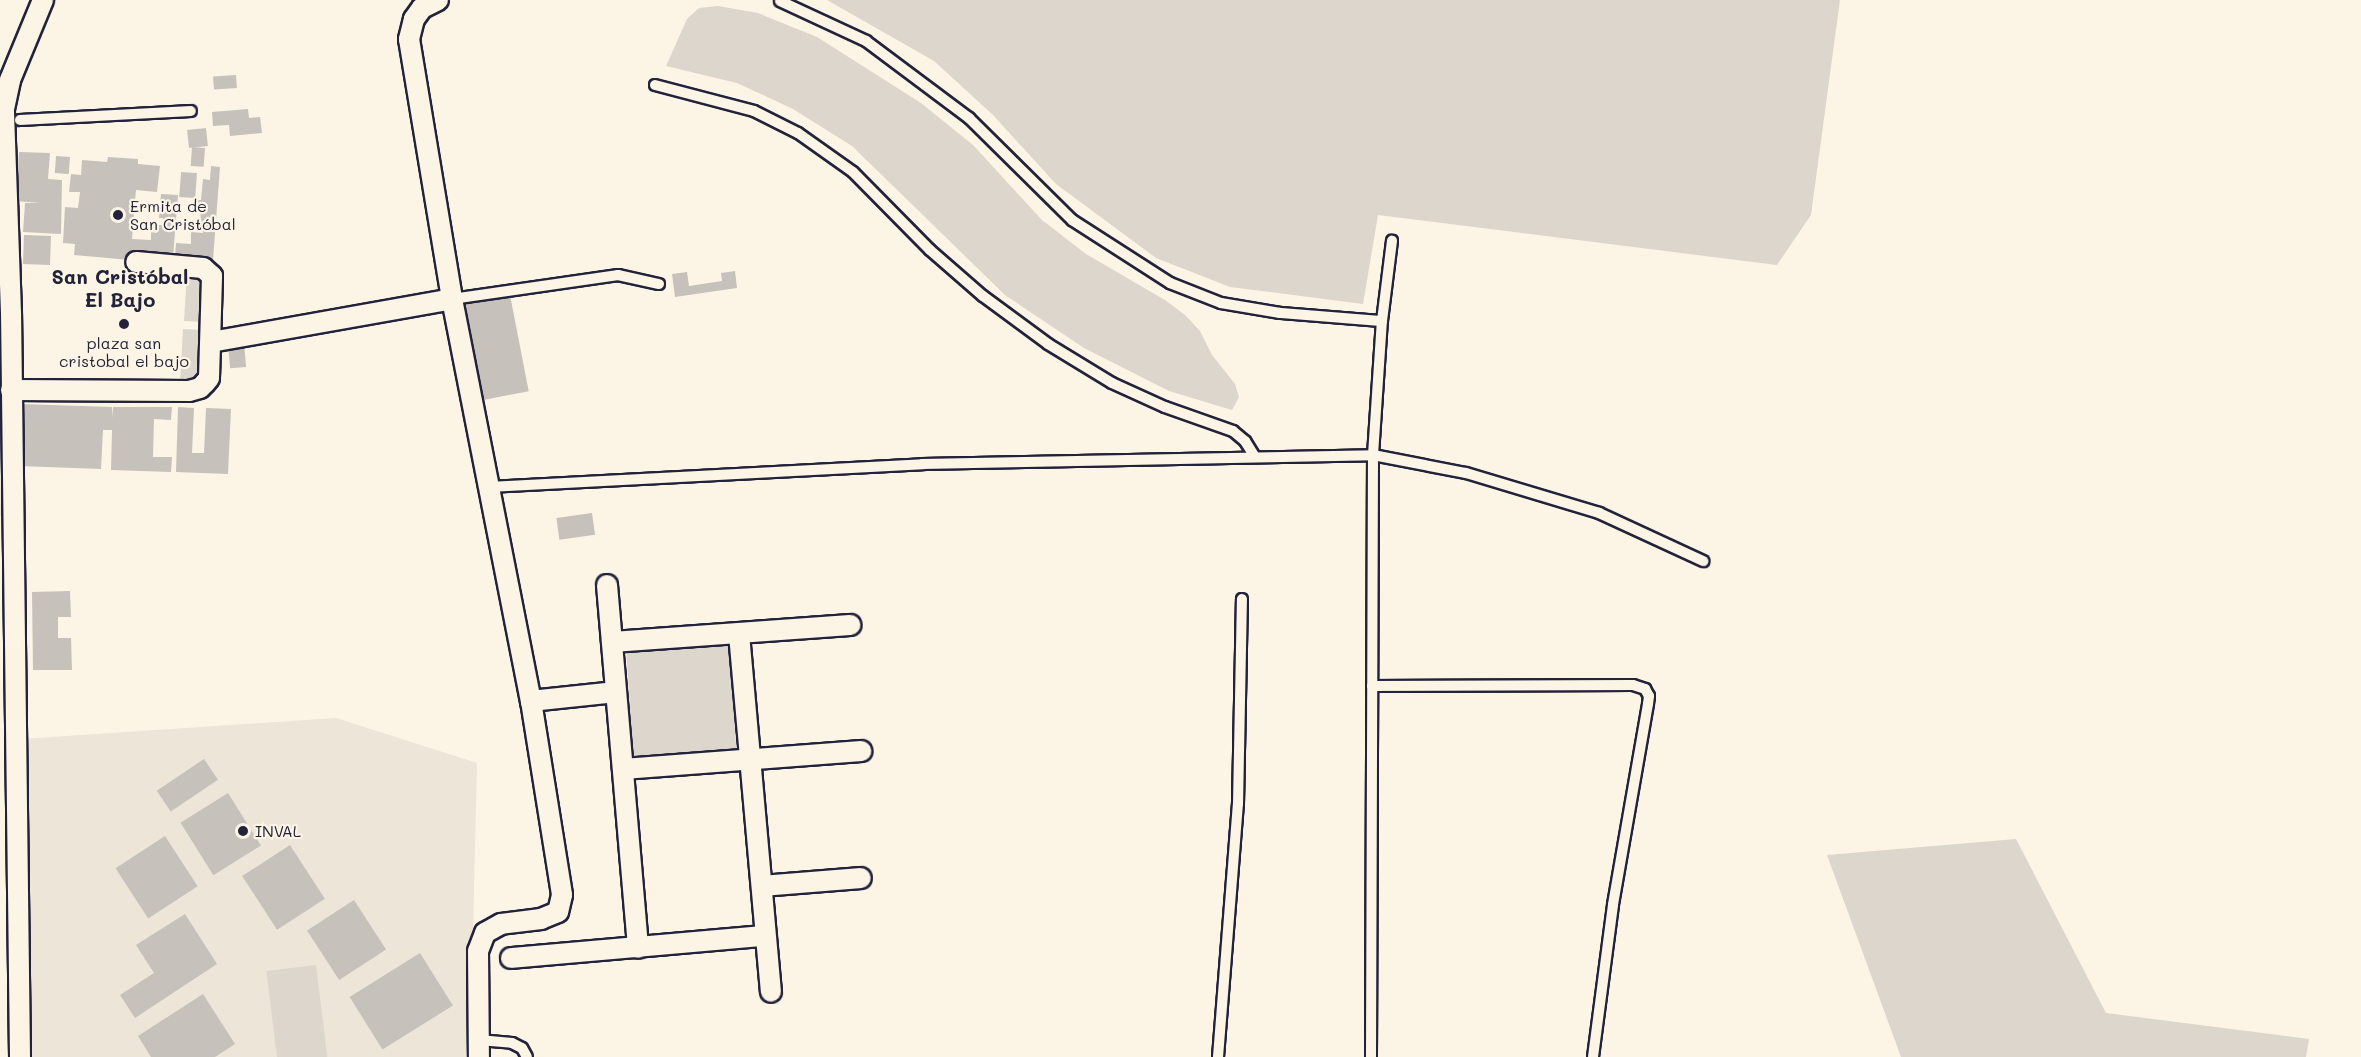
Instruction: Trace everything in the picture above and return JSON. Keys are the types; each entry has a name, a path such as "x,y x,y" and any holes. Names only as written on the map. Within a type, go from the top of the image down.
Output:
{"street":[{"path":"20,1057 6,512 11,390 12,121 3,109 10,80 43,0"},
{"path":"425,3 410,27 409,39 452,299 531,701 562,895 558,912 541,918 501,924 485,933 478,951 479,1048"},
{"path":"11,390 195,390 200,388 209,378 212,276 209,271 136,262"},
{"path":"211,342 452,299"},
{"path":"607,585 638,948"},
{"path":"612,642 850,625"},
{"path":"739,634 771,992"},
{"path":"531,701 616,692"},
{"path":"623,769 861,751"},
{"path":"762,886 861,878"},
{"path":"511,958 765,936"}],"lane":[{"path":"780,1 832,23 875,48 969,118 1072,220 1170,283 1221,303 1280,313 1382,321"},
{"path":"655,85 754,111 798,133 853,172 930,250 982,296 1048,344 1112,383 1165,407 1233,431 1245,441 1255,457"},
{"path":"12,121 191,111"},
{"path":"1371,1057 1373,455 1382,321 1392,241"},
{"path":"452,299 618,275 659,284"},
{"path":"489,487 922,464 1373,455 1466,473 1599,513 1703,561"},
{"path":"1218,1057 1238,804 1242,599"},
{"path":"1372,686 1633,685 1645,689 1649,696 1648,704 1612,904 1593,1057"},
{"path":"479,1048 512,1043 522,1048 526,1057"}],"shaded area":[{"path":"827,0 1840,0 1811,215 1777,265 1378,215 1363,304 1230,287 1156,258 1056,184 993,115 934,61"},
{"path":"718,6 758,13 817,37 921,103 973,145 1042,220 1086,254 1165,300 1185,315 1200,331 1212,355 1235,384 1239,397 1232,410 1169,391 1084,348 1005,295 852,146 793,109 737,83 666,66 687,19 699,8"},
{"path":"187,273 203,278 204,322 184,321"},
{"path":"183,329 203,330 199,371 191,380 180,383"},
{"path":"0,349 6,350 2,516 0,516"},
{"path":"729,645 736,749 634,756 626,652"},
{"name":"INVAL","path":"336,718 477,763 470,1057 18,1057 7,740"},
{"path":"2016,839 2106,1013 2309,1039 2306,1057 1901,1057 1827,855"},
{"path":"316,965 327,1057 277,1057 266,971"}],"building":[{"path":"236,75 237,88 214,90 213,77"},
{"path":"248,109 249,118 260,117 262,133 230,136 229,125 213,126 212,112"},
{"path":"14,113 20,113 20,128 14,128"},
{"path":"206,128 208,146 189,148 187,130"},
{"path":"192,147 205,148 204,167 191,166"},
{"path":"19,152 50,153 48,179 62,180 61,234 23,232 25,203 40,203 16,201"},
{"path":"56,156 70,157 69,174 55,173"},
{"path":"108,157 138,159 138,164 160,166 157,192 136,190 132,239 151,240 151,232 157,233 157,225 163,225 163,218 159,218 161,194 178,195 173,257 130,253 130,260 74,255 75,244 63,243 65,207 78,208 80,192 69,192 71,174 81,175 82,160 107,162"},
{"path":"211,166 220,167 213,260 175,257 176,243 191,244 191,232 203,233 200,212 192,211 193,200 201,200 203,179 210,180"},
{"path":"181,172 197,173 195,198 179,197"},
{"path":"24,235 51,236 50,265 23,264"},
{"path":"735,271 737,288 675,297 672,274 687,272 689,286 722,281 721,273"},
{"path":"510,295 529,391 480,401 461,305"},
{"path":"244,343 246,367 230,368 228,344"},
{"path":"0,355 3,355 2,376 0,376"},
{"path":"21,404 112,407 113,418 113,407 172,407 171,420 154,419 153,457 172,457 171,472 111,470 112,430 103,430 101,469 19,466"},
{"path":"178,407 194,408 192,453 204,453 206,408 231,409 228,474 176,472"},
{"path":"592,513 595,535 559,540 556,518"},
{"path":"70,591 71,617 58,617 58,638 71,638 72,670 33,670 32,592"},
{"path":"204,759 218,780 171,812 157,791"},
{"path":"228,793 261,846 213,875 181,823"},
{"path":"165,836 198,886 148,918 116,868"},
{"path":"290,845 325,899 277,930 242,876"},
{"path":"354,900 386,949 339,980 307,930"},
{"path":"185,914 217,964 135,1018 120,995 154,973 136,945"},
{"path":"420,953 453,1006 382,1050 350,997"},
{"path":"203,994 235,1044 215,1057 151,1057 138,1036"}],"place":[{"name":"Ermita de San Cristóbal","path":"118,215"},
{"name":"plaza san cristobal el bajo","path":"124,324"},
{"name":"INVAL","path":"243,831"}],"district":[{"name":"San Cristóbal El Bajo","path":"120,288"}]}
